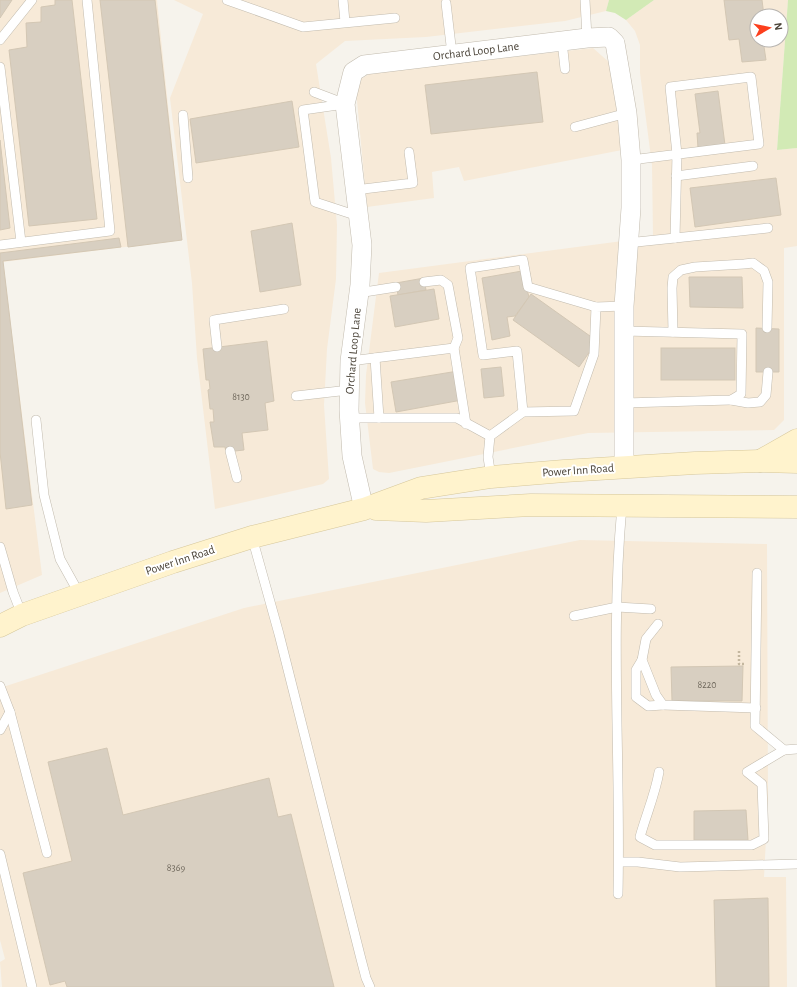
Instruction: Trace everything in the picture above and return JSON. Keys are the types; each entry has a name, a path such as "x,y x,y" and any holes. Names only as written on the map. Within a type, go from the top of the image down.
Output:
{"main road":[{"path":"760,461 797,440"},
{"name":"Power Inn Road","path":"0,626 80,594 172,562 252,537 364,509 421,488 491,477 624,467 760,461 797,462"},
{"name":"Power Inn Road","path":"364,509 426,511 531,505 797,507"}],"street":[{"name":"Orchard Loop Lane","path":"364,509 352,456 349,390 350,361 362,245 345,104 353,72 364,65 587,38 609,37 615,43 627,113 631,160 631,208 627,243 624,306 624,467"}],"lane":[{"path":"0,40 32,0"},
{"path":"0,245 110,231 87,0"},
{"path":"227,0 303,28 345,22 395,18"},
{"path":"343,0 345,22"},
{"path":"585,0 587,38"},
{"path":"446,4 452,54"},
{"path":"562,41 565,69"},
{"path":"0,67 21,242"},
{"path":"631,160 677,154 759,144 751,77 670,87 677,154 675,238"},
{"path":"314,92 345,104"},
{"path":"345,104 303,110 309,163 315,202 358,216"},
{"path":"575,127 627,113"},
{"path":"183,115 188,178"},
{"path":"355,190 413,183 409,152"},
{"path":"676,176 753,166"},
{"path":"627,243 768,228"},
{"path":"523,412 517,351 483,355 470,268 523,260 528,287 596,307 624,306"},
{"path":"673,332 673,277 681,270 695,267 753,263 764,271 768,282 767,328"},
{"path":"424,282 441,280 448,285 458,338 454,348 466,424"},
{"path":"358,294 396,287"},
{"path":"491,477 488,457 490,436 523,412 574,412 594,354 596,307"},
{"path":"217,347 214,320 284,309"},
{"path":"624,331 742,334 741,394 731,400"},
{"path":"350,361 454,348"},
{"path":"375,358 379,418"},
{"path":"624,402 731,400 748,403 760,402 766,395 768,372"},
{"path":"296,396 349,390"},
{"path":"350,418 456,418 490,436"},
{"path":"36,420 44,495 60,558 80,594"},
{"path":"230,451 237,478"},
{"path":"618,894 617,607 622,506"},
{"path":"252,537 279,634 361,959 370,987"},
{"path":"0,547 13,592 22,616"},
{"path":"757,573 755,726 784,750"},
{"path":"574,616 617,607 651,609"},
{"path":"658,624 646,639 642,660 636,670 636,697 648,706 663,705 756,708"},
{"path":"642,660 656,695 663,705"},
{"path":"0,686 10,712 47,853"},
{"path":"0,730 10,712"},
{"path":"659,772 655,794 646,812 640,837 655,845 752,845 764,839 762,784 747,772 784,750 797,749"},
{"path":"0,854 32,987"},
{"path":"619,862 680,867 797,864"}],"path":[{"path":"739,651 739,664 745,664"}],"shaded area":[{"path":"0,0 157,0 182,240 3,262 42,575 0,593"},
{"path":"174,0 609,0 606,11 565,21 426,37 345,41 316,64 331,158 337,225 336,279 327,349 324,405 329,479 323,484 215,509 197,358 192,283 170,98 203,14"},
{"path":"654,0 788,0 787,8 749,8 749,48 784,48 777,150 797,148 797,246 784,248 784,420 774,430 588,433 389,473 379,472 373,469 365,403 366,375 379,273 653,237 652,165 640,73 640,45 635,31 626,20"},
{"path":"593,48 610,63 622,150 464,181 459,167 432,172 434,198 367,207 356,90 361,79 371,73"},
{"path":"580,540 767,544 768,800 764,877 786,877 787,987 2,987 0,962 5,959 0,940 0,688 244,608"}],"green space":[{"path":"609,0 654,0 626,20 615,13 606,11"},
{"path":"788,0 797,0 797,148 777,150 784,48 789,48 789,8 787,8"}],"building":[{"path":"0,0 12,0 0,18"},
{"path":"55,0 72,0 97,219 29,226 9,50 27,47 26,23 41,22 41,7 55,5"},
{"path":"100,0 155,0 182,240 128,247"},
{"path":"724,0 762,0 763,8 749,8 749,48 764,48 766,60 742,62 739,39 729,40"},
{"path":"537,72 543,122 431,134 425,85"},
{"path":"718,91 725,145 698,148 697,133 700,133 695,94"},
{"path":"292,101 299,147 196,163 190,119"},
{"path":"0,140 10,228 0,230"},
{"path":"776,178 781,215 695,227 690,188"},
{"path":"292,223 301,285 260,292 251,231"},
{"path":"119,238 121,247 3,261 32,505 6,509 0,452 0,253"},
{"path":"522,271 529,297 515,316 507,317 510,336 492,340 482,278"},
{"path":"689,277 742,277 743,308 690,307"},
{"path":"424,278 426,290 398,295 396,283"},
{"path":"434,289 439,319 395,327 390,296"},
{"path":"531,294 597,341 579,367 513,320"},
{"path":"756,328 779,329 779,372 756,372"},
{"path":"267,341 274,401 265,403 268,430 242,433 244,450 226,452 225,447 214,447 210,422 214,422 213,409 210,409 208,390 210,389 209,380 206,380 203,349"},
{"path":"661,348 735,348 735,380 661,380"},
{"path":"501,367 504,396 484,398 481,369"},
{"path":"458,371 462,400 396,412 391,382"},
{"path":"743,666 742,701 672,701 671,667"},
{"path":"107,748 123,815 269,778 278,817 291,814 334,987 67,987 65,981 50,985 23,873 72,861 48,762"},
{"path":"746,810 748,840 694,840 694,811"},
{"path":"768,898 769,987 716,987 714,900"}]}
